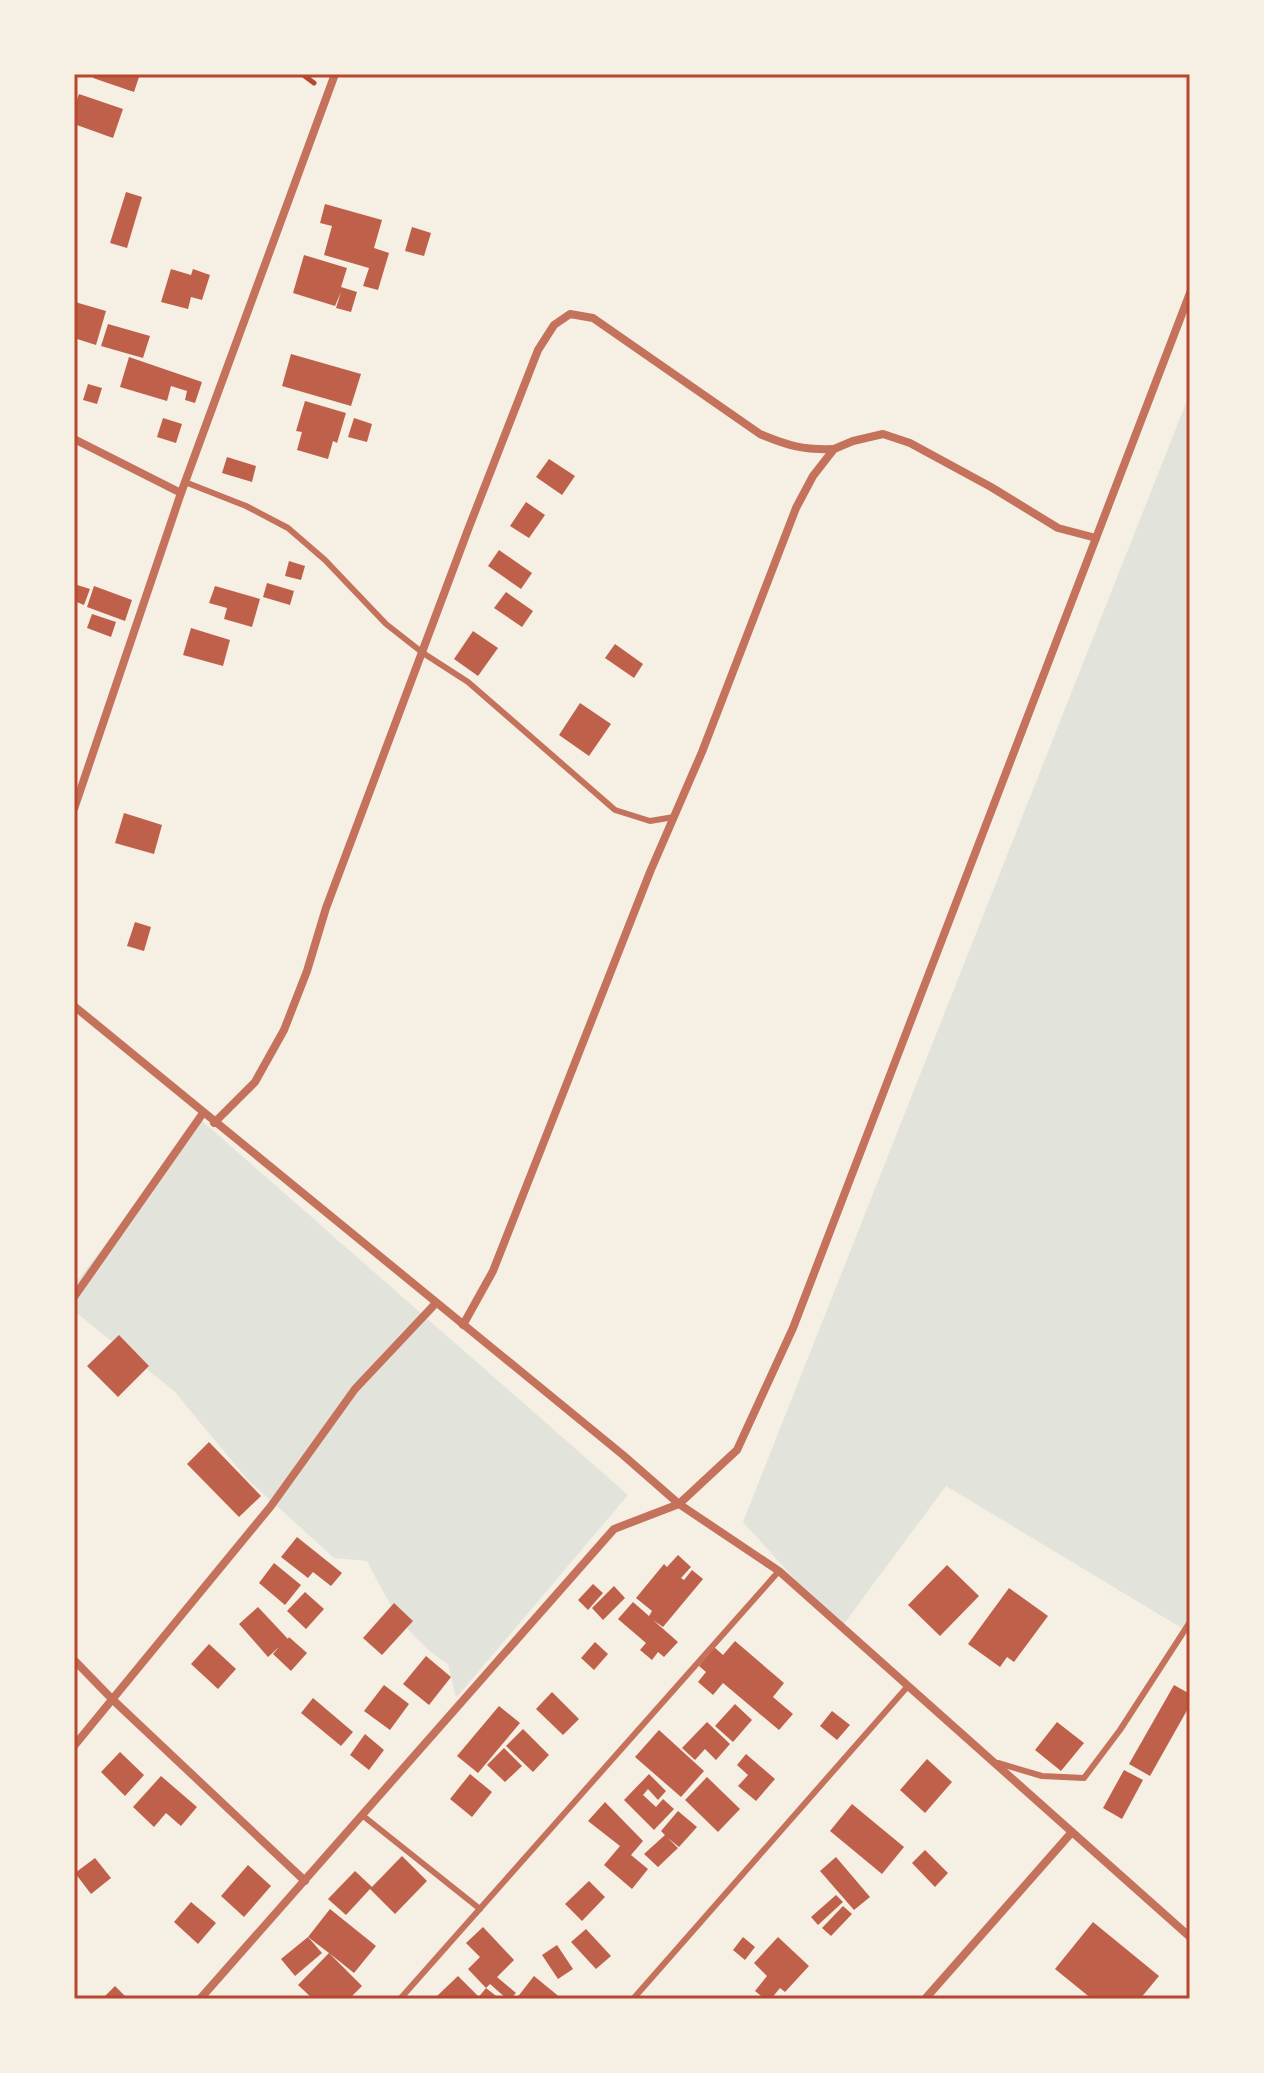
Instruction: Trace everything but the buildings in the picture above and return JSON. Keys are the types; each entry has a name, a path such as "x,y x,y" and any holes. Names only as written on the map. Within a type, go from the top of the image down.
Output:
{"street":[{"path":"74,809 181,493 335,74"},
{"path":"200,1999 614,1529 679,1504 737,1450 793,1328 1190,293"},
{"path":"214,1123 255,1082 284,1030 307,971 326,908 538,350 554,325 570,314 593,318 760,434 789,447 834,449 883,434 910,443 1058,528 1096,538"},
{"path":"74,439 181,493"},
{"path":"463,1325 493,1271 650,872 702,752 796,508 813,476 834,449"},
{"path":"74,1006 679,1504 779,1571 1190,1937"},
{"path":"74,1297 203,1113"},
{"path":"74,1746 271,1506 355,1389 436,1303"},
{"path":"74,1660 305,1881"},
{"path":"925,1999 1072,1832"}],"lane":[{"path":"185,482 246,506 288,528 325,560 386,624 468,682 615,810 650,821 674,817"},
{"path":"400,1999 779,1571"},
{"path":"994,1762 1042,1776 1084,1778 1120,1730 1190,1622"},
{"path":"633,1999 908,1686"},
{"path":"362,1815 480,1909"}],"shaded area":[{"path":"1190,393 1190,1633 946,1486 840,1629 743,1522"},
{"path":"201,1120 628,1495 456,1698 448,1664 410,1631 391,1605 367,1561 334,1558 247,1479 174,1391 74,1311 74,1285"}]}
